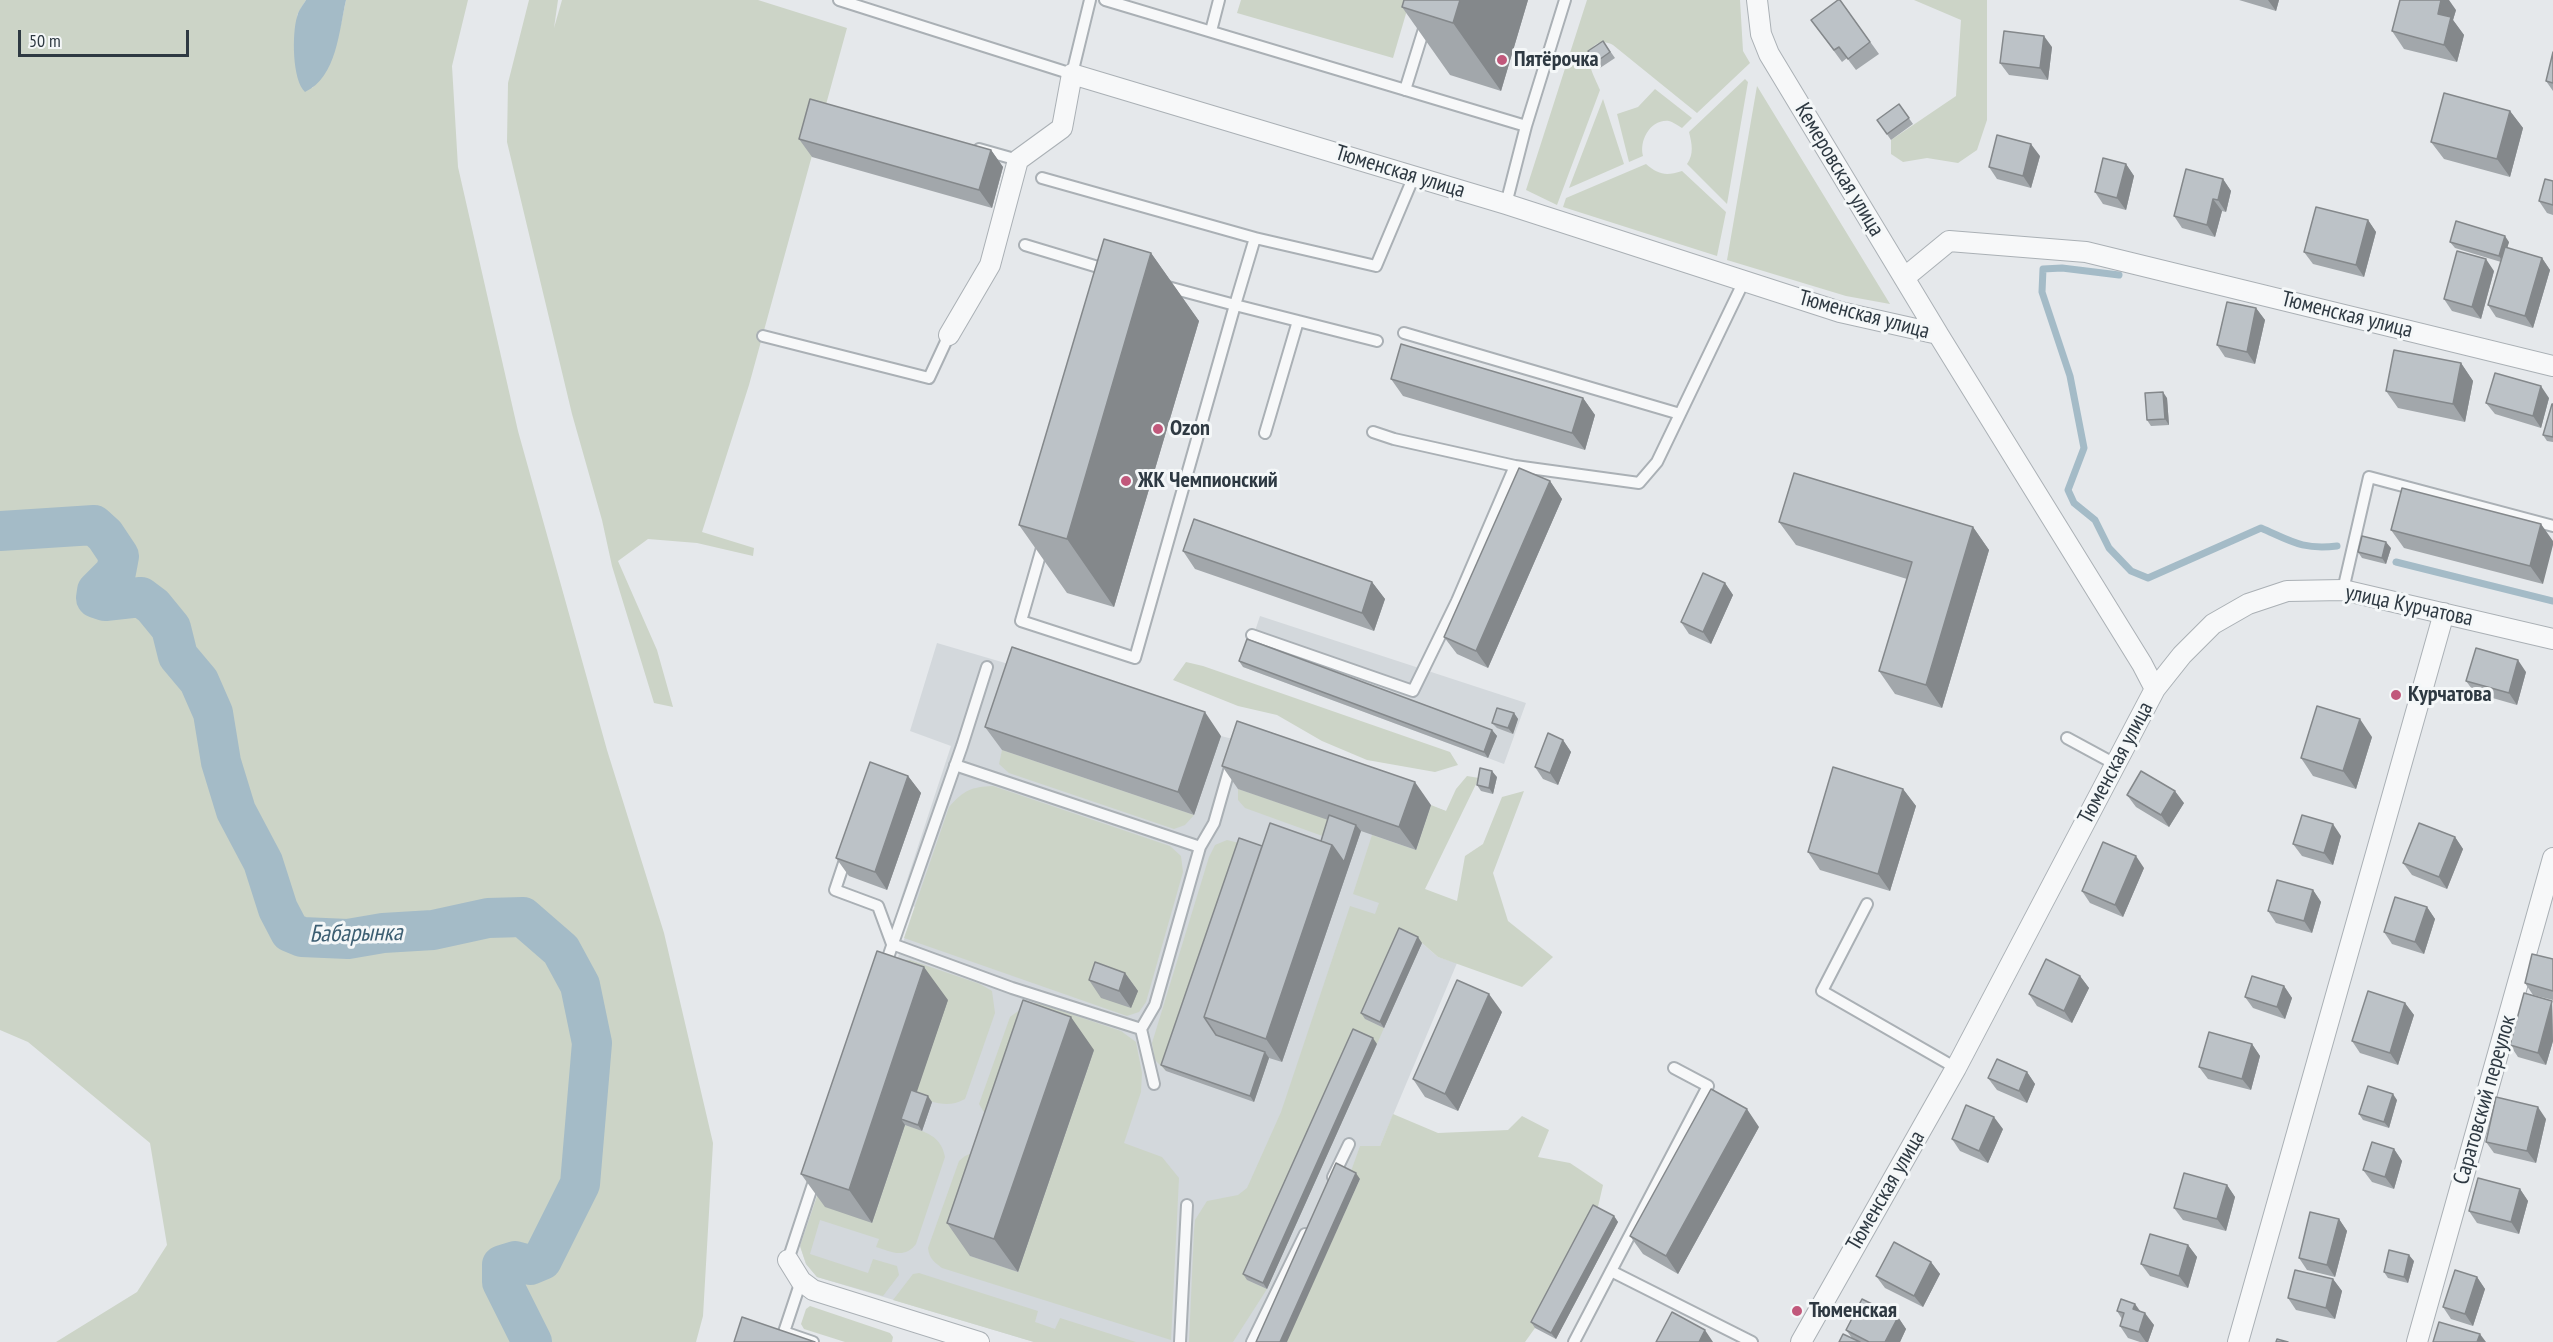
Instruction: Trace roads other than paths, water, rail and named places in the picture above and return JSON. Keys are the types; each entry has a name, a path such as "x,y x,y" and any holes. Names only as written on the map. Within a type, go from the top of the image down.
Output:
{"street":[{"name":"Кемеровская улица","path":"1757,0 1761,34 1769,54 1938,334"},
{"path":"949,335 990,265 1018,160 1062,128 1072,74"},
{"name":"Тюменская улица","path":"1072,74 1506,204 1840,312 1938,334 2142,664 2155,690 1956,1068 1800,1342"},
{"name":"Тюменская улица","path":"1904,278 1949,241 2086,252 2553,366"},
{"name":"улица Курчатова","path":"2155,690 2182,655 2214,624 2248,604 2287,591 2343,590 2553,639"},
{"path":"2238,1342 2444,613"},
{"name":"Саратовский переулок","path":"2417,1342 2553,858"},
{"path":"788,1260 801,1281 813,1290 979,1342"}],"lane":[{"path":"840,0 1072,74 1090,0"},
{"path":"1105,0 1526,126"},
{"path":"1211,31 1219,0"},
{"path":"1405,90 1433,0"},
{"path":"1506,204 1526,126 1565,0"},
{"path":"973,147 1018,160"},
{"path":"1042,178 1255,238 1376,266 1414,176"},
{"path":"1047,531 1021,621 1135,658 1255,238"},
{"path":"1025,245 1120,273"},
{"path":"1373,432 1394,439 1515,466 1639,483 1657,462 1744,281"},
{"path":"1151,282 1377,341"},
{"path":"1265,433 1298,321"},
{"path":"1404,333 1680,414"},
{"path":"763,336 929,378 949,335"},
{"path":"1252,635 1413,691 1457,601 1515,466"},
{"path":"2343,590 2369,477 2553,526"},
{"path":"881,978 987,667"},
{"path":"2067,738 2115,764"},
{"path":"1154,1084 1141,1029 1155,1005 1200,848 1214,822 1232,759"},
{"path":"955,765 1200,848"},
{"path":"849,848 835,890 878,906 892,944 1012,988 1141,1029"},
{"path":"1867,904 1822,991 1956,1068"},
{"path":"1574,1342 1708,1086 1674,1068"},
{"path":"1328,1186 1349,1144"},
{"path":"788,1260 821,1158"},
{"path":"1180,1342 1187,1205"},
{"path":"1252,1342 1308,1228"},
{"path":"1611,1271 1752,1342"},
{"path":"801,1281 784,1332 813,1342"}],"water":[{"path":"306,0 346,0 335,52 330,64 316,85 305,92 295,67 294,45 295,24 299,10"}],"waterway":[{"path":"2119,275 2062,268 2043,269 2042,292 2070,376 2084,448 2068,490 2074,503 2095,520 2109,548 2131,571 2148,578 2261,528 2305,545 2337,546"},
{"name":"Бабарынка","path":"0,531 94,525 105,535 119,556 116,572 97,591 96,598 105,601 141,597 153,606 171,628 178,656 199,681 213,713 221,762 236,811 263,862 278,909 290,932 302,937 348,939 383,933 433,930 488,918 523,917 561,950 580,985 592,1043 580,1184 542,1260 530,1265 515,1261 502,1265 502,1282 532,1342"},
{"path":"2396,562 2553,601"}],"place":[{"name":"Пятёрочка","path":"1502,60"},
{"name":"Ozon","path":"1158,429"},
{"name":"ЖК Чемпионский","path":"1126,481"},
{"name":"Курчатова","path":"2396,695"},
{"name":"Тюменская","path":"1797,1311"}]}
